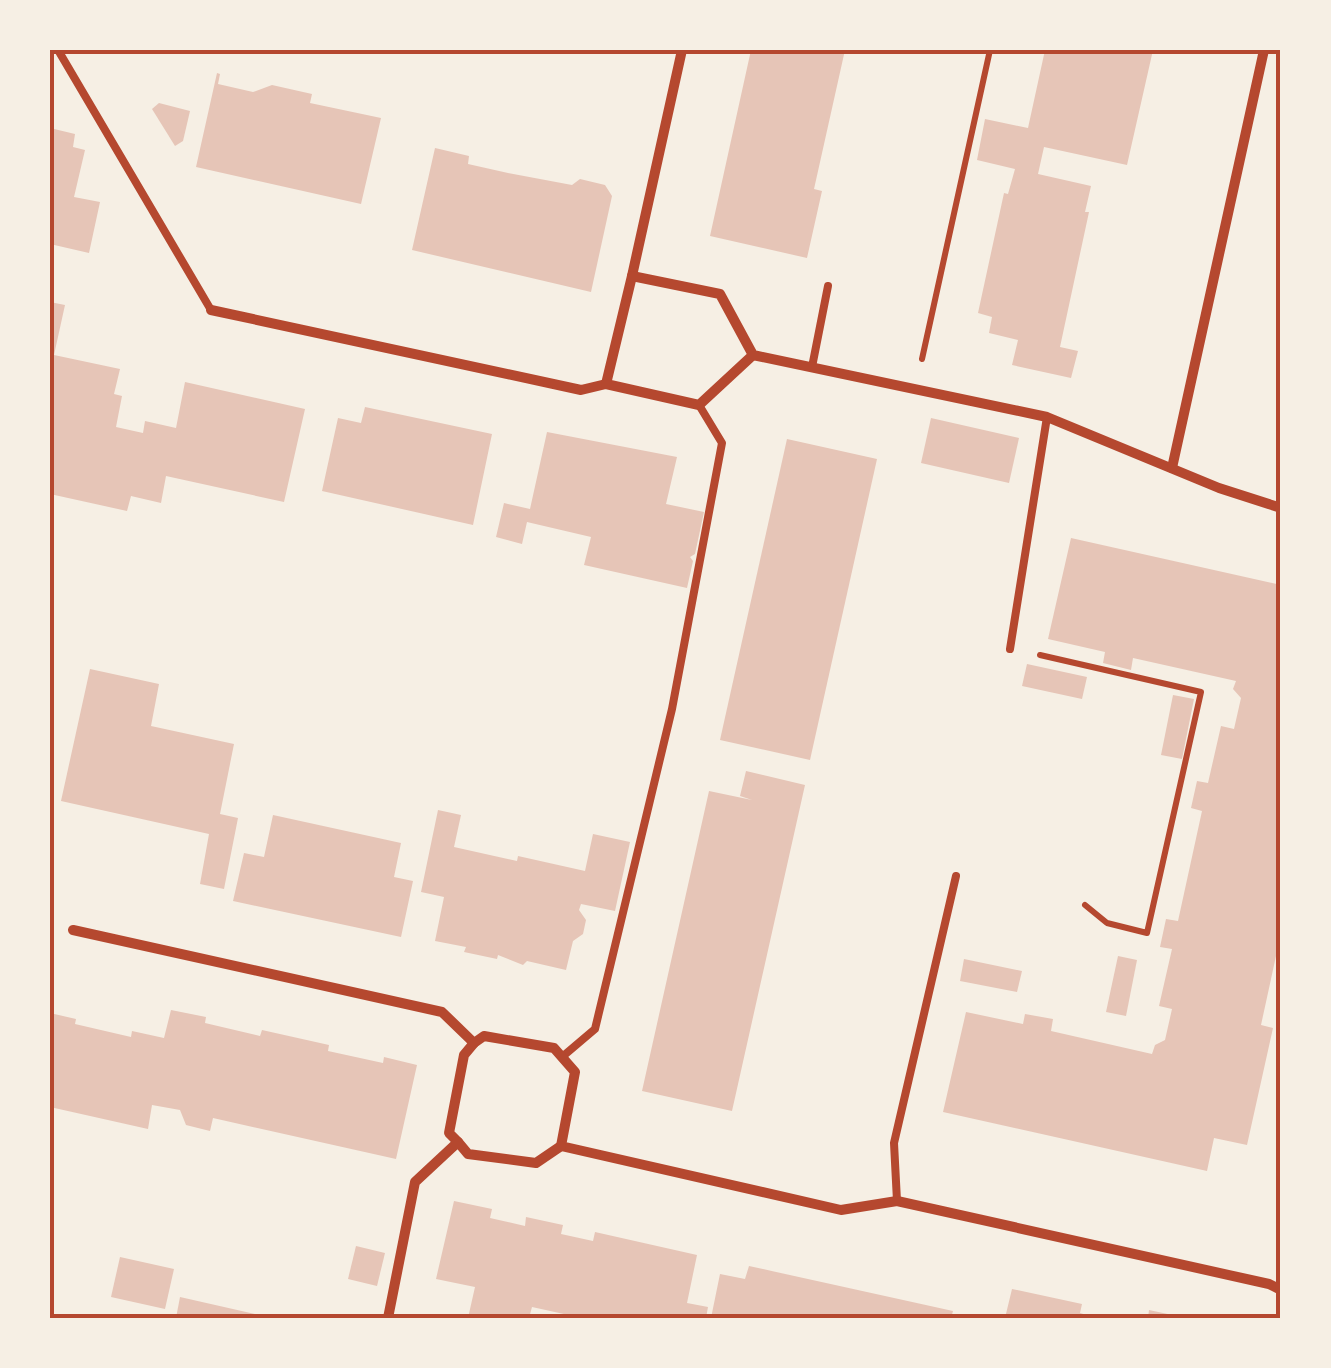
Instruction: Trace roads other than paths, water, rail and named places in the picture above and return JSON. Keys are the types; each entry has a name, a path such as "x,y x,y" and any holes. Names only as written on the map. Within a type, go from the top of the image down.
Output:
{"street":[{"path":"606,384 682,50"},
{"path":"1172,468 1264,50"},
{"path":"632,276 720,294 753,355 1047,416 1219,488 1281,508"},
{"path":"211,310 582,390 606,384 699,405 753,355"},
{"path":"73,930 442,1012 474,1043"},
{"path":"484,1036 554,1048 562,1057 575,1072 561,1146 536,1163 468,1154 449,1133 464,1055 484,1036"},
{"path":"388,1318 416,1182 458,1142"},
{"path":"561,1146 841,1210 897,1201 1269,1284 1281,1290"}],"lane":[{"path":"58,50 211,310"},
{"path":"812,368 828,286"},
{"path":"562,1057 595,1029 672,709 722,443 699,405"},
{"path":"1010,648 1047,416"},
{"path":"897,1201 894,1142 956,876"}]}
